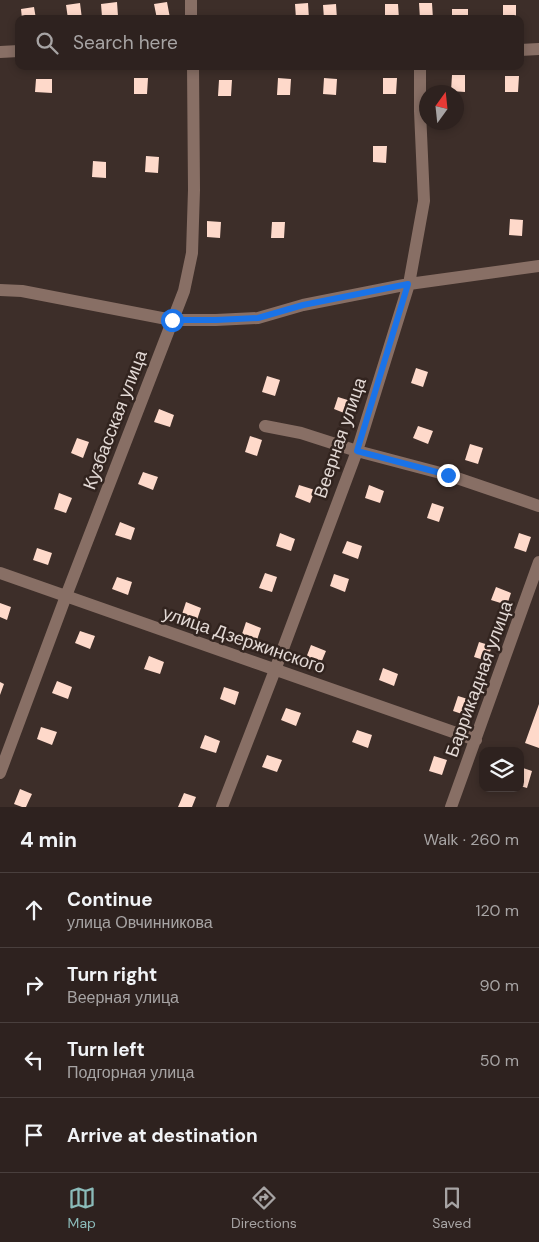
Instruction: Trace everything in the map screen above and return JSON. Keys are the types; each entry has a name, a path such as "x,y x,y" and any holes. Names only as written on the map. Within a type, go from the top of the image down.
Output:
{"street":[{"path":"190,0 191,15"},
{"path":"524,50 539,49"},
{"path":"0,52 15,51"},
{"name":"Кузбасская улица","path":"0,773 184,291 192,253 194,190 192,70"},
{"name":"Веерная улица","path":"222,807 357,451 408,284 424,201 420,70"},
{"path":"0,290 22,291 172,320 216,320 258,318 303,305 408,284 539,266"},
{"path":"265,426 302,433 357,451 448,475 539,506"},
{"name":"Баррикадная улица","path":"452,807 539,562"},
{"name":"улица Дзержинского","path":"0,573 476,740"}],"building":[{"path":"117,2 118,15 102,15 101,4"},
{"path":"167,2 169,15 156,15 154,4"},
{"path":"80,3 82,15 67,15 66,5"},
{"path":"308,3 309,15 296,15 295,4"},
{"path":"419,3 432,3 433,15 420,15"},
{"path":"336,4 337,15 324,15 323,5"},
{"path":"385,4 398,4 399,15 385,15"},
{"path":"503,5 516,5 516,15 503,15"},
{"path":"34,7 35,15 22,15 21,9"},
{"path":"452,9 468,9 468,15 452,15"},
{"path":"452,75 465,75 465,92 464,85 451,85"},
{"path":"505,76 519,76 518,92 505,92"},
{"path":"134,78 148,78 147,94 134,94"},
{"path":"278,78 291,79 290,95 277,95"},
{"path":"324,78 337,79 336,95 323,94"},
{"path":"383,78 397,78 396,94 383,94"},
{"path":"36,79 52,79 52,93 35,92"},
{"path":"219,80 232,80 231,96 218,96"},
{"path":"373,146 387,146 386,163 373,162"},
{"path":"146,156 159,157 158,173 145,172"},
{"path":"93,161 106,162 106,178 92,177"},
{"path":"510,219 523,220 522,236 509,235"},
{"path":"207,221 221,222 220,238 207,237"},
{"path":"272,222 285,222 284,238 271,238"},
{"path":"416,368 428,372 423,387 411,383"},
{"path":"267,376 280,380 275,396 262,392"},
{"path":"338,397 354,402 349,415 334,409"},
{"path":"159,409 174,415 170,427 154,422"},
{"path":"418,426 433,431 428,444 413,438"},
{"path":"250,436 262,440 257,456 245,452"},
{"path":"77,438 89,442 83,458 71,453"},
{"path":"470,444 483,448 478,464 465,460"},
{"path":"143,472 158,477 153,490 138,484"},
{"path":"299,485 315,490 310,503 295,497"},
{"path":"369,485 384,491 380,503 365,498"},
{"path":"59,493 72,498 66,513 54,509"},
{"path":"432,503 444,507 439,522 427,518"},
{"path":"120,522 135,528 131,540 115,535"},
{"path":"280,533 295,539 291,551 276,546"},
{"path":"519,533 531,537 526,552 514,548"},
{"path":"347,541 362,546 358,559 342,553"},
{"path":"37,548 52,553 48,565 33,560"},
{"path":"265,573 277,577 272,592 259,588"},
{"path":"334,574 349,579 345,592 330,586"},
{"path":"117,577 132,582 128,595 112,589"},
{"path":"496,587 511,593 507,605 491,600"},
{"path":"186,602 201,608 197,620 182,614"},
{"path":"0,603 11,607 7,620 0,617"},
{"path":"246,622 261,628 257,640 242,634"},
{"path":"80,631 95,636 90,649 75,643"},
{"path":"479,642 492,646 487,661 474,657"},
{"path":"311,645 326,651 321,663 306,658"},
{"path":"149,656 164,662 160,674 144,669"},
{"path":"383,668 398,674 394,686 379,680"},
{"path":"57,681 72,687 68,699 52,693"},
{"path":"0,682 4,684 0,695"},
{"path":"224,687 239,692 235,705 220,699"},
{"path":"458,696 471,700 465,715 453,711"},
{"path":"539,704 539,748 525,743"},
{"path":"286,708 301,713 296,726 281,720"},
{"path":"41,727 57,732 52,745 37,739"},
{"path":"357,730 372,735 368,748 352,742"},
{"path":"205,735 220,741 216,753 200,748"},
{"path":"267,755 282,760 277,772 262,767"},
{"path":"434,756 447,760 442,775 429,771"},
{"path":"524,768 532,771 527,788 524,787"},
{"path":"20,789 32,794 26,807 14,804"},
{"path":"184,793 196,797 192,807 178,807"}],"route":[{"path":"172,320 258,318 303,305 408,284 357,451 448,475"}]}
